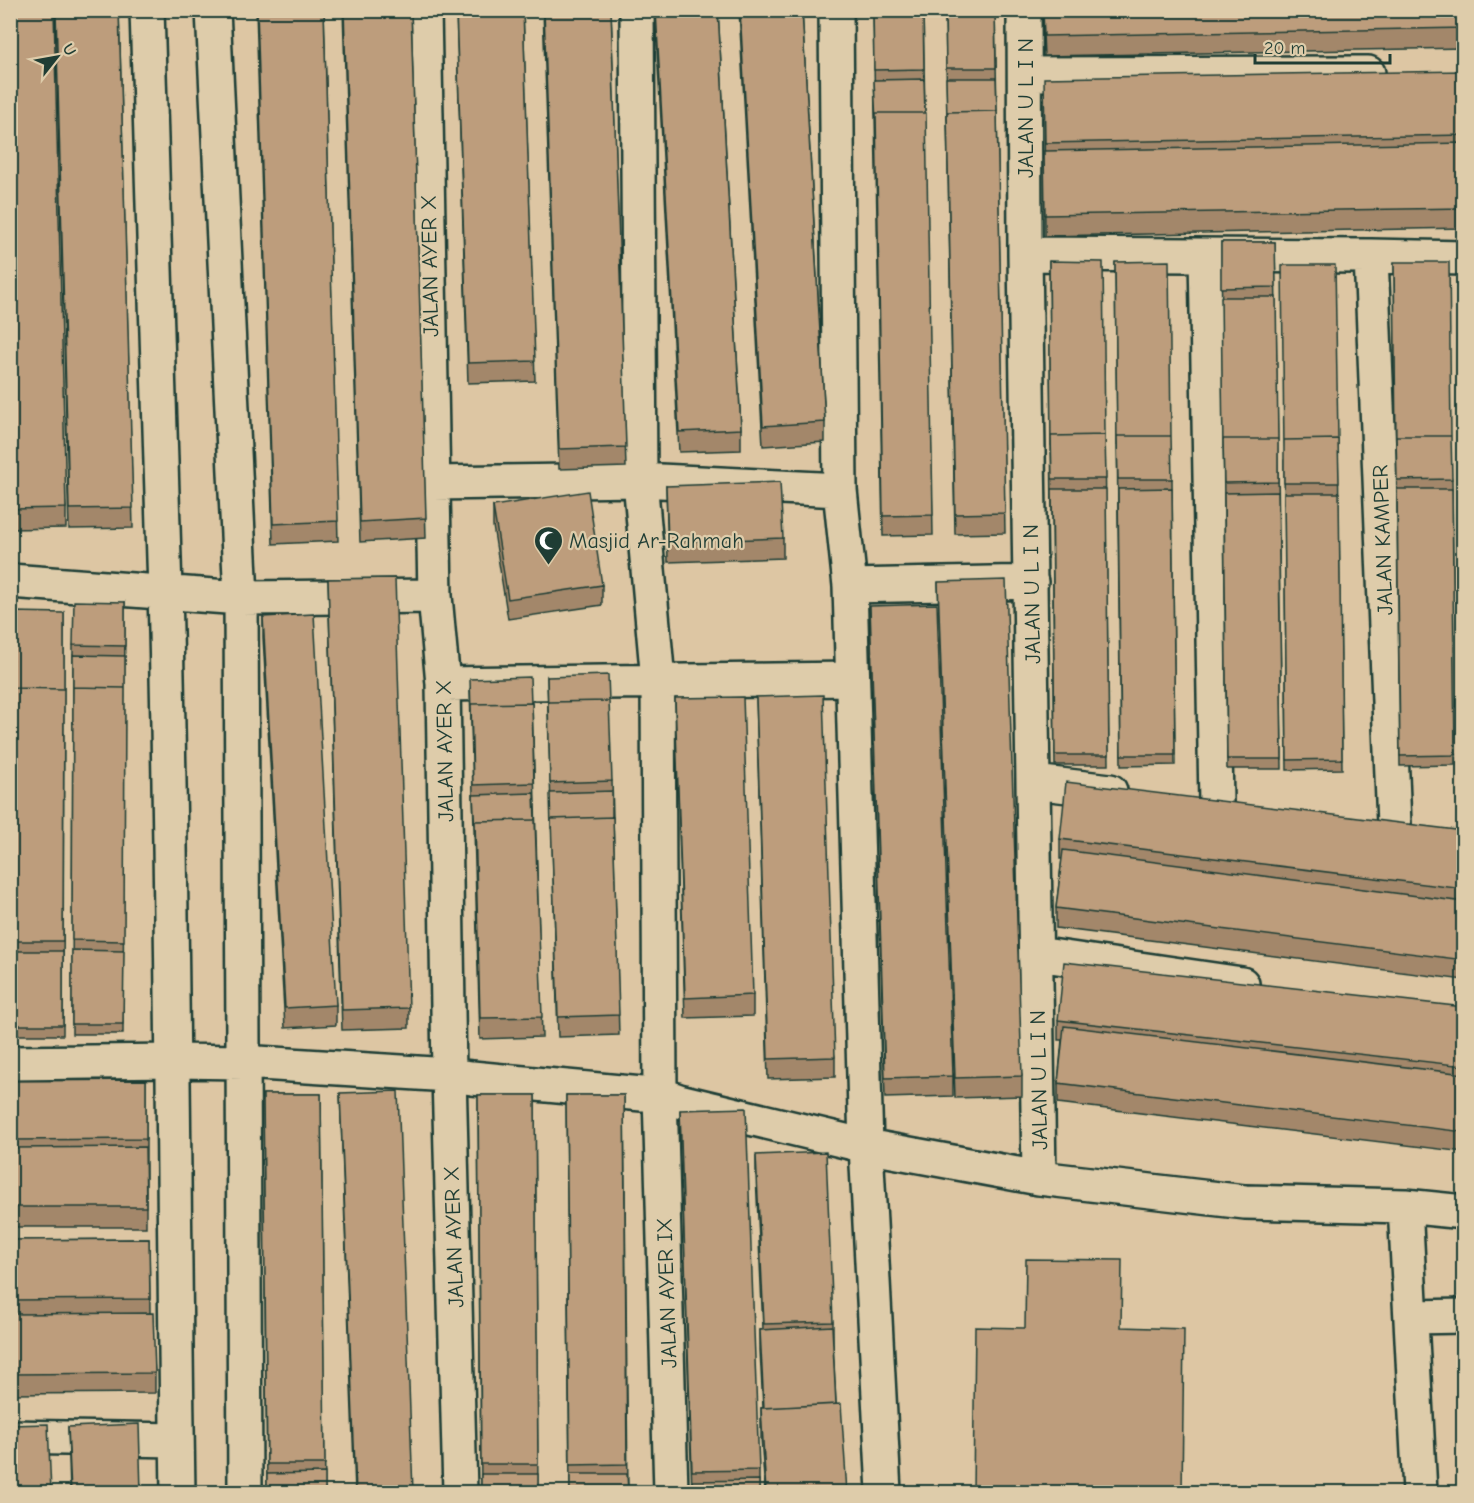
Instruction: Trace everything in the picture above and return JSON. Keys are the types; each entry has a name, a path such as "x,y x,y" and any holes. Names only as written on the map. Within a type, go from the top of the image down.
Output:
{"street":[{"path":"147,10 165,592 174,1060 162,1242 177,1440 178,1492"},
{"path":"213,10 241,598 245,1492"},
{"name":"JALAN AYER X","path":"424,10 435,596 443,684 449,1075 460,1492"},
{"name":"JALAN AYER IX","path":"637,10 640,480 658,681 660,1094 671,1492"},
{"path":"836,10 840,490 850,586 866,1146 884,1492"},
{"name":"JALAN U L I N","path":"1024,10 1025,254 1039,1178"},
{"path":"1025,74 1392,73"},
{"path":"1025,254 1464,258"},
{"path":"1181,799 1227,805 1206,256"},
{"name":"JALAN KAMPER","path":"1371,256 1394,825"},
{"path":"434,483 640,480 840,490"},
{"path":"10,581 241,598 435,596"},
{"path":"850,586 1031,582"},
{"path":"443,684 852,680"},
{"path":"1034,782 1136,794"},
{"path":"1036,954 1269,987"},
{"path":"10,1063 174,1060 243,1062 449,1075 551,1086 660,1094 679,1101 866,1146 1039,1178 1245,1202 1405,1206 1464,1212"},
{"path":"1405,1206 1420,1492"},
{"path":"1412,1317 1464,1316"},
{"path":"10,1437 177,1440"}],"building":[{"path":"10,10 54,10 66,508 10,509"},
{"path":"56,10 119,10 133,508 69,509"},
{"path":"257,10 324,10 338,521 273,524"},
{"path":"344,10 411,10 426,518 360,522"},
{"path":"456,10 523,10 535,361 468,363"},
{"path":"544,10 611,10 626,447 559,449"},
{"path":"656,10 718,10 741,429 679,432"},
{"path":"740,10 802,10 825,422 763,426"},
{"path":"873,10 923,10 924,69 874,70"},
{"path":"945,10 995,10 996,68 946,68"},
{"path":"1043,10 1464,10 1464,28 1044,36"},
{"path":"1464,71 1464,135 1045,143 1044,78"},
{"path":"946,78 996,78 997,111 947,112 947,121"},
{"path":"924,79 925,113 876,113 876,123 874,80"},
{"path":"997,111 1005,513 955,514 947,112"},
{"path":"876,113 926,113 933,515 883,516"},
{"path":"1464,143 1464,208 1045,215 1044,151"},
{"path":"1221,242 1275,242 1276,287 1221,288"},
{"path":"1049,261 1103,262 1105,435 1051,436 1051,446"},
{"path":"1169,261 1171,436 1117,436 1117,446 1115,262"},
{"path":"1460,261 1464,261 1464,436 1462,436 1462,445"},
{"path":"1394,262 1449,262 1451,436 1396,436 1396,444"},
{"path":"1282,265 1335,265 1338,439 1284,440 1284,450"},
{"path":"1221,297 1276,297 1278,439 1223,439 1223,448"},
{"path":"1105,435 1106,479 1052,479 1051,436"},
{"path":"1117,436 1171,436 1172,479 1118,479"},
{"path":"1396,436 1451,436 1452,479 1397,480"},
{"path":"1462,436 1464,436 1464,479 1463,479"},
{"path":"1223,439 1278,439 1278,482 1224,483"},
{"path":"1338,439 1339,483 1284,483 1284,440"},
{"path":"780,482 783,538 668,542 666,486"},
{"path":"1172,488 1175,755 1121,755 1118,489"},
{"path":"1463,488 1464,488 1464,569"},
{"path":"1052,489 1106,489 1109,755 1055,755"},
{"path":"1397,489 1452,489 1455,755 1400,756"},
{"name":"Masjid Ar-Rahmah","path":"588,491 602,585 508,599 493,506"},
{"path":"1278,492 1282,759 1227,759 1224,493"},
{"path":"1284,493 1339,493 1342,759 1287,760"},
{"path":"395,578 409,1008 342,1010 328,579"},
{"path":"1006,580 1022,1076 955,1078 938,582"},
{"path":"74,601 125,602 125,646 73,645"},
{"path":"937,604 953,1076 885,1078 870,606"},
{"path":"13,612 64,613 64,689 12,688"},
{"path":"314,614 336,1005 285,1008 263,617"},
{"path":"73,655 125,656 125,688 73,687"},
{"path":"608,675 609,701 548,702 548,712 547,677"},
{"path":"530,677 531,703 471,704 471,713 470,679"},
{"path":"73,687 125,688 124,941 72,940"},
{"path":"12,688 64,689 63,941 11,941"},
{"path":"823,695 835,1057 768,1059 756,697"},
{"path":"743,697 753,995 685,998 675,698"},
{"path":"609,701 612,781 550,783 548,702"},
{"path":"532,703 534,783 473,785 471,704"},
{"path":"1066,782 1464,831 1464,889 1060,839"},
{"path":"612,791 612,817 551,819 551,829 550,793"},
{"path":"534,793 535,820 475,821 475,831 473,795"},
{"path":"613,817 619,1015 558,1017 551,819"},
{"path":"535,820 542,1017 480,1018 475,821"},
{"path":"1063,850 1464,902 1464,960 1056,908"},
{"path":"72,950 124,951 123,1024 72,1024"},
{"path":"11,951 63,951 63,1025 11,1025"},
{"path":"1064,962 1464,1007 1464,1066 1058,1020"},
{"path":"1064,1026 1464,1074 1464,1132 1058,1083"},
{"path":"146,1080 146,1139 10,1140 10,1081"},
{"path":"398,1091 413,1492 356,1492 340,1093"},
{"path":"263,1094 321,1094 325,1464 267,1464"},
{"path":"478,1095 535,1095 538,1464 481,1464"},
{"path":"566,1095 624,1095 627,1464 570,1465"},
{"path":"746,1108 759,1470 692,1471 680,1110"},
{"path":"145,1147 146,1207 10,1207 10,1148"},
{"path":"826,1152 833,1322 764,1324 756,1155"},
{"path":"149,1239 150,1299 10,1300 10,1240"},
{"path":"1026,1259 1122,1260 1121,1327 1184,1329 1182,1492 973,1492 975,1327 1025,1328"},
{"path":"153,1313 155,1373 10,1374 10,1314"},
{"path":"832,1326 836,1404 764,1408 760,1330"},
{"path":"1459,1337 1464,1337 1464,1492 1461,1492"},
{"path":"841,1404 847,1492 766,1492 761,1408"},
{"path":"48,1424 51,1492 10,1492 10,1425"},
{"path":"139,1424 141,1492 71,1492 68,1427"},
{"path":"325,1473 325,1492 267,1492 267,1474"},
{"path":"481,1474 538,1474 538,1492 481,1492"},
{"path":"570,1474 627,1474 628,1492 570,1492"},
{"path":"759,1480 759,1492 692,1492 692,1481"}],"place":[{"name":"Masjid Ar-Rahmah","path":"548,566"}]}
